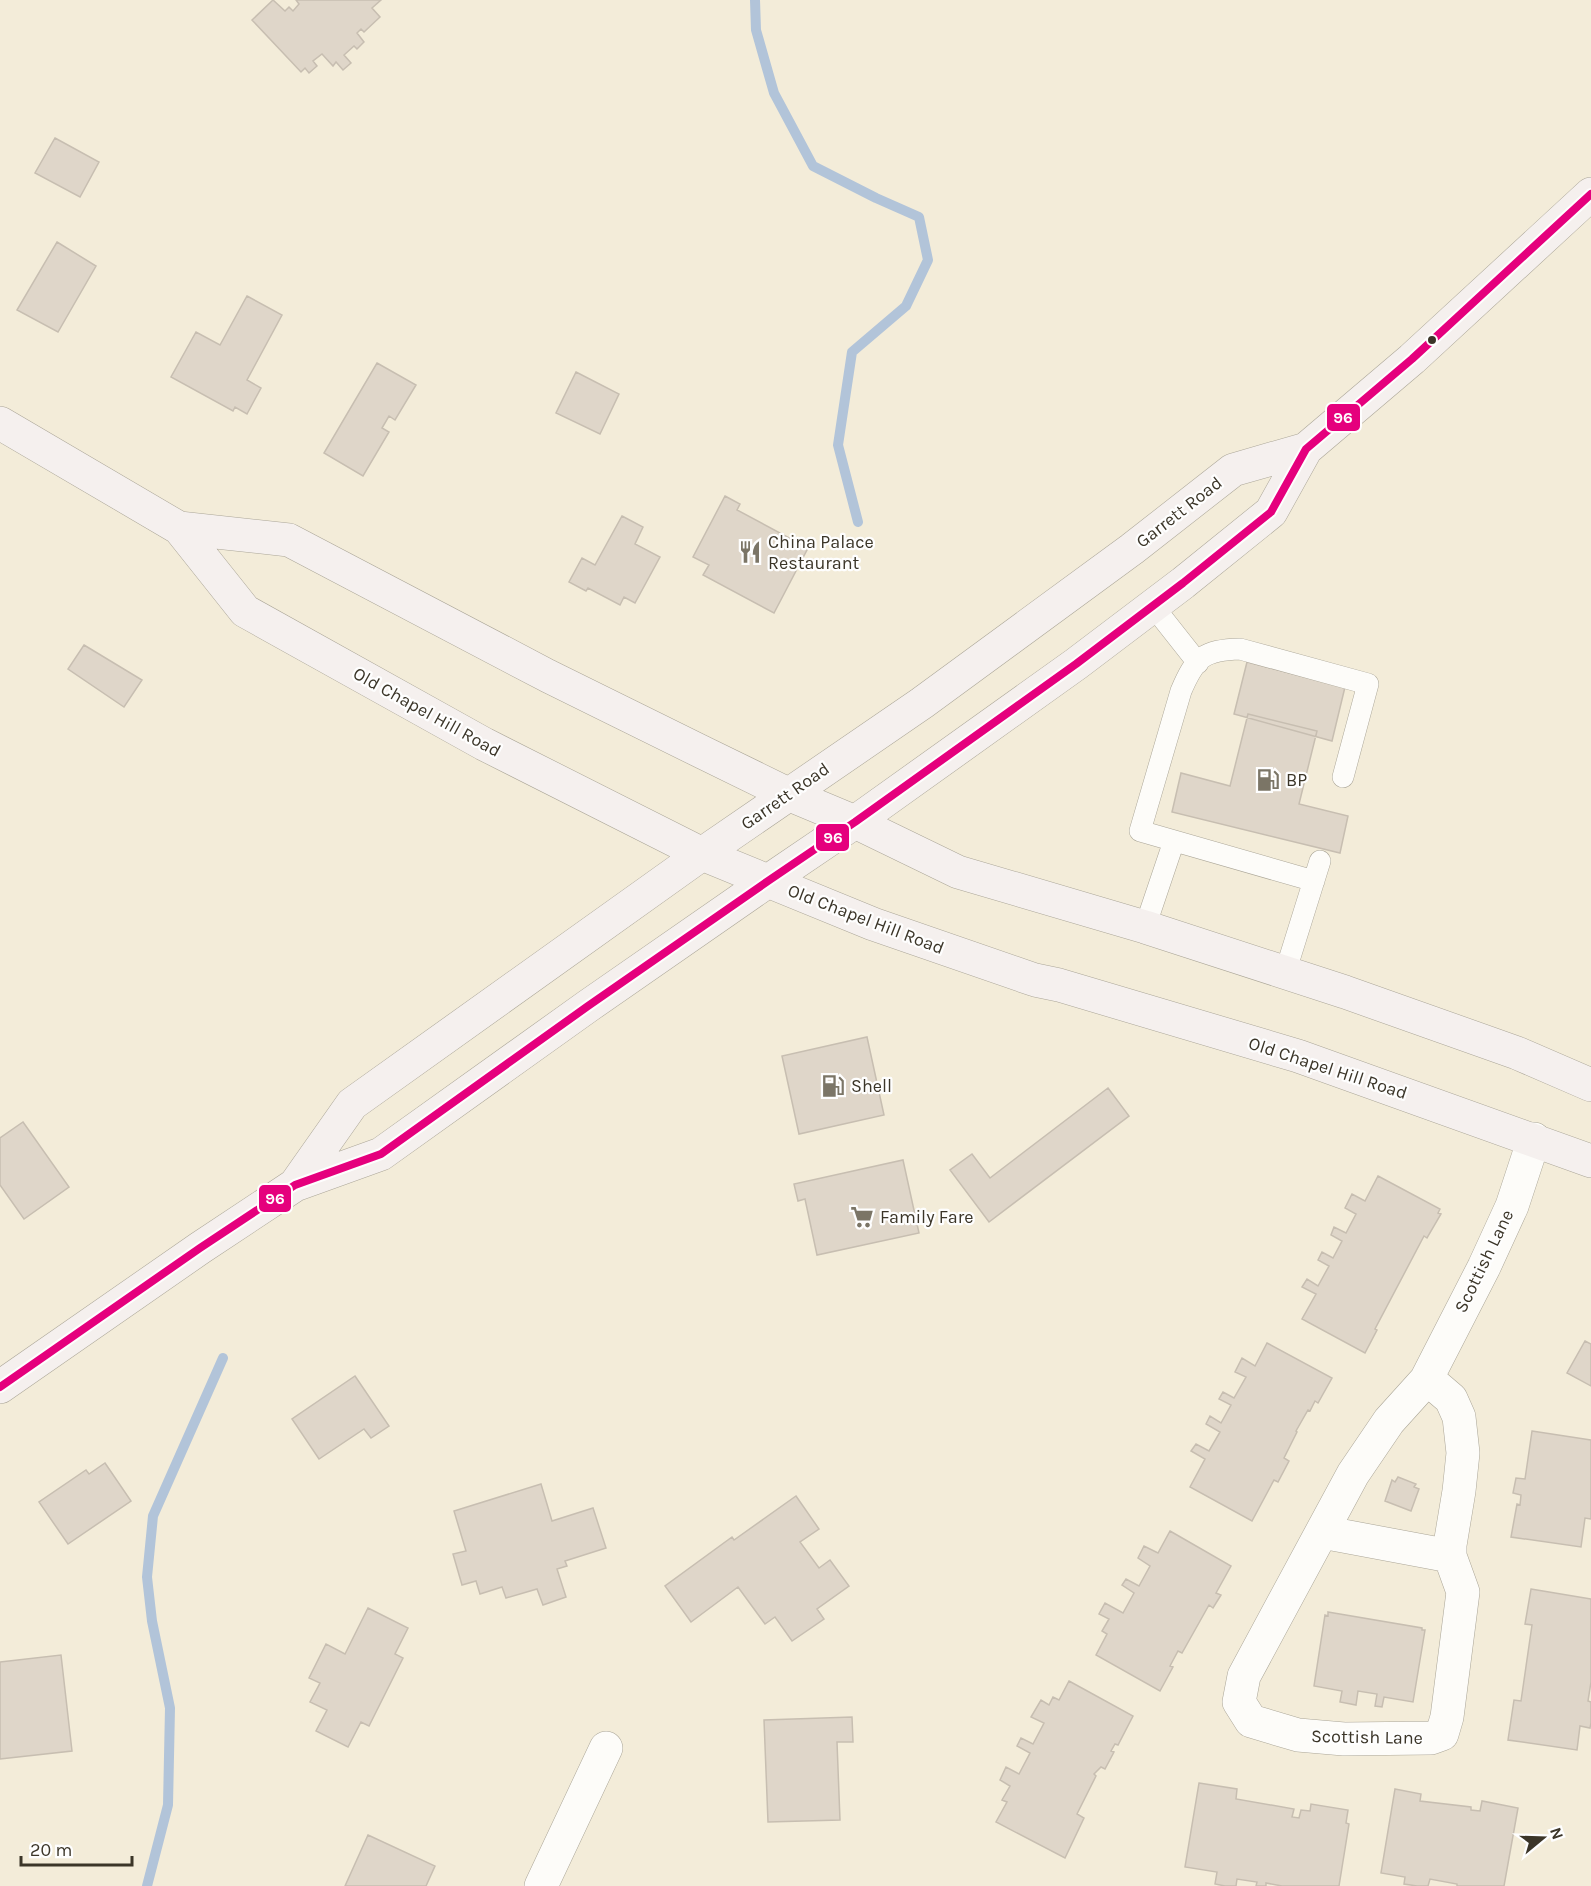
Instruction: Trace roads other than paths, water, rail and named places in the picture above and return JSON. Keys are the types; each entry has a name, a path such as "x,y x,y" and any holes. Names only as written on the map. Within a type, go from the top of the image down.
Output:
{"main road":[{"name":"Garrett Road","path":"0,1387 295,1185 381,1154 1076,664 1271,512 1306,449 1413,359 1591,194"},
{"name":"Old Chapel Hill Road","path":"0,423 179,528 245,611 484,744 702,854 873,924 1035,980 1059,985 1298,1056 1591,1161"},
{"name":"Garrett Road","path":"295,1185 352,1104 702,854 922,703 1132,549 1233,470 1306,449"},
{"name":"Old Chapel Hill Road","path":"179,528 290,540 548,676 788,794 855,822 958,872 1145,927 1345,992 1517,1053 1591,1085"}],"street":[{"name":"Scottish Lane","path":"1426,1380 1451,1399 1459,1417 1463,1453 1450,1556 1463,1592 1447,1717 1442,1734 1431,1738 1344,1739 1298,1735 1251,1721 1239,1702 1244,1676 1353,1474 1389,1421 1426,1380 1484,1267 1512,1206 1534,1139"},
{"path":"1322,1532 1450,1556"},
{"path":"541,1886 606,1748"}],"lane":[{"path":"1153,606 1198,663"},
{"path":"1285,973 1317,871 1174,841 1140,831 1181,691 1190,669 1204,656 1219,650 1240,649 1368,684 1343,777"},
{"path":"1145,927 1174,841"}],"waterway":[{"path":"755,0 756,30 774,93 813,166 919,217 928,260 906,306 852,352 838,445 858,522"},
{"path":"147,1886 168,1805 170,1708 152,1621 147,1577 153,1516 223,1358"}],"place":[{"name":"China Palace Restaurant","path":"750,552"},
{"name":"BP","path":"1268,780"},
{"name":"Shell","path":"833,1086"},
{"name":"Family Fare","path":"862,1217"}]}
